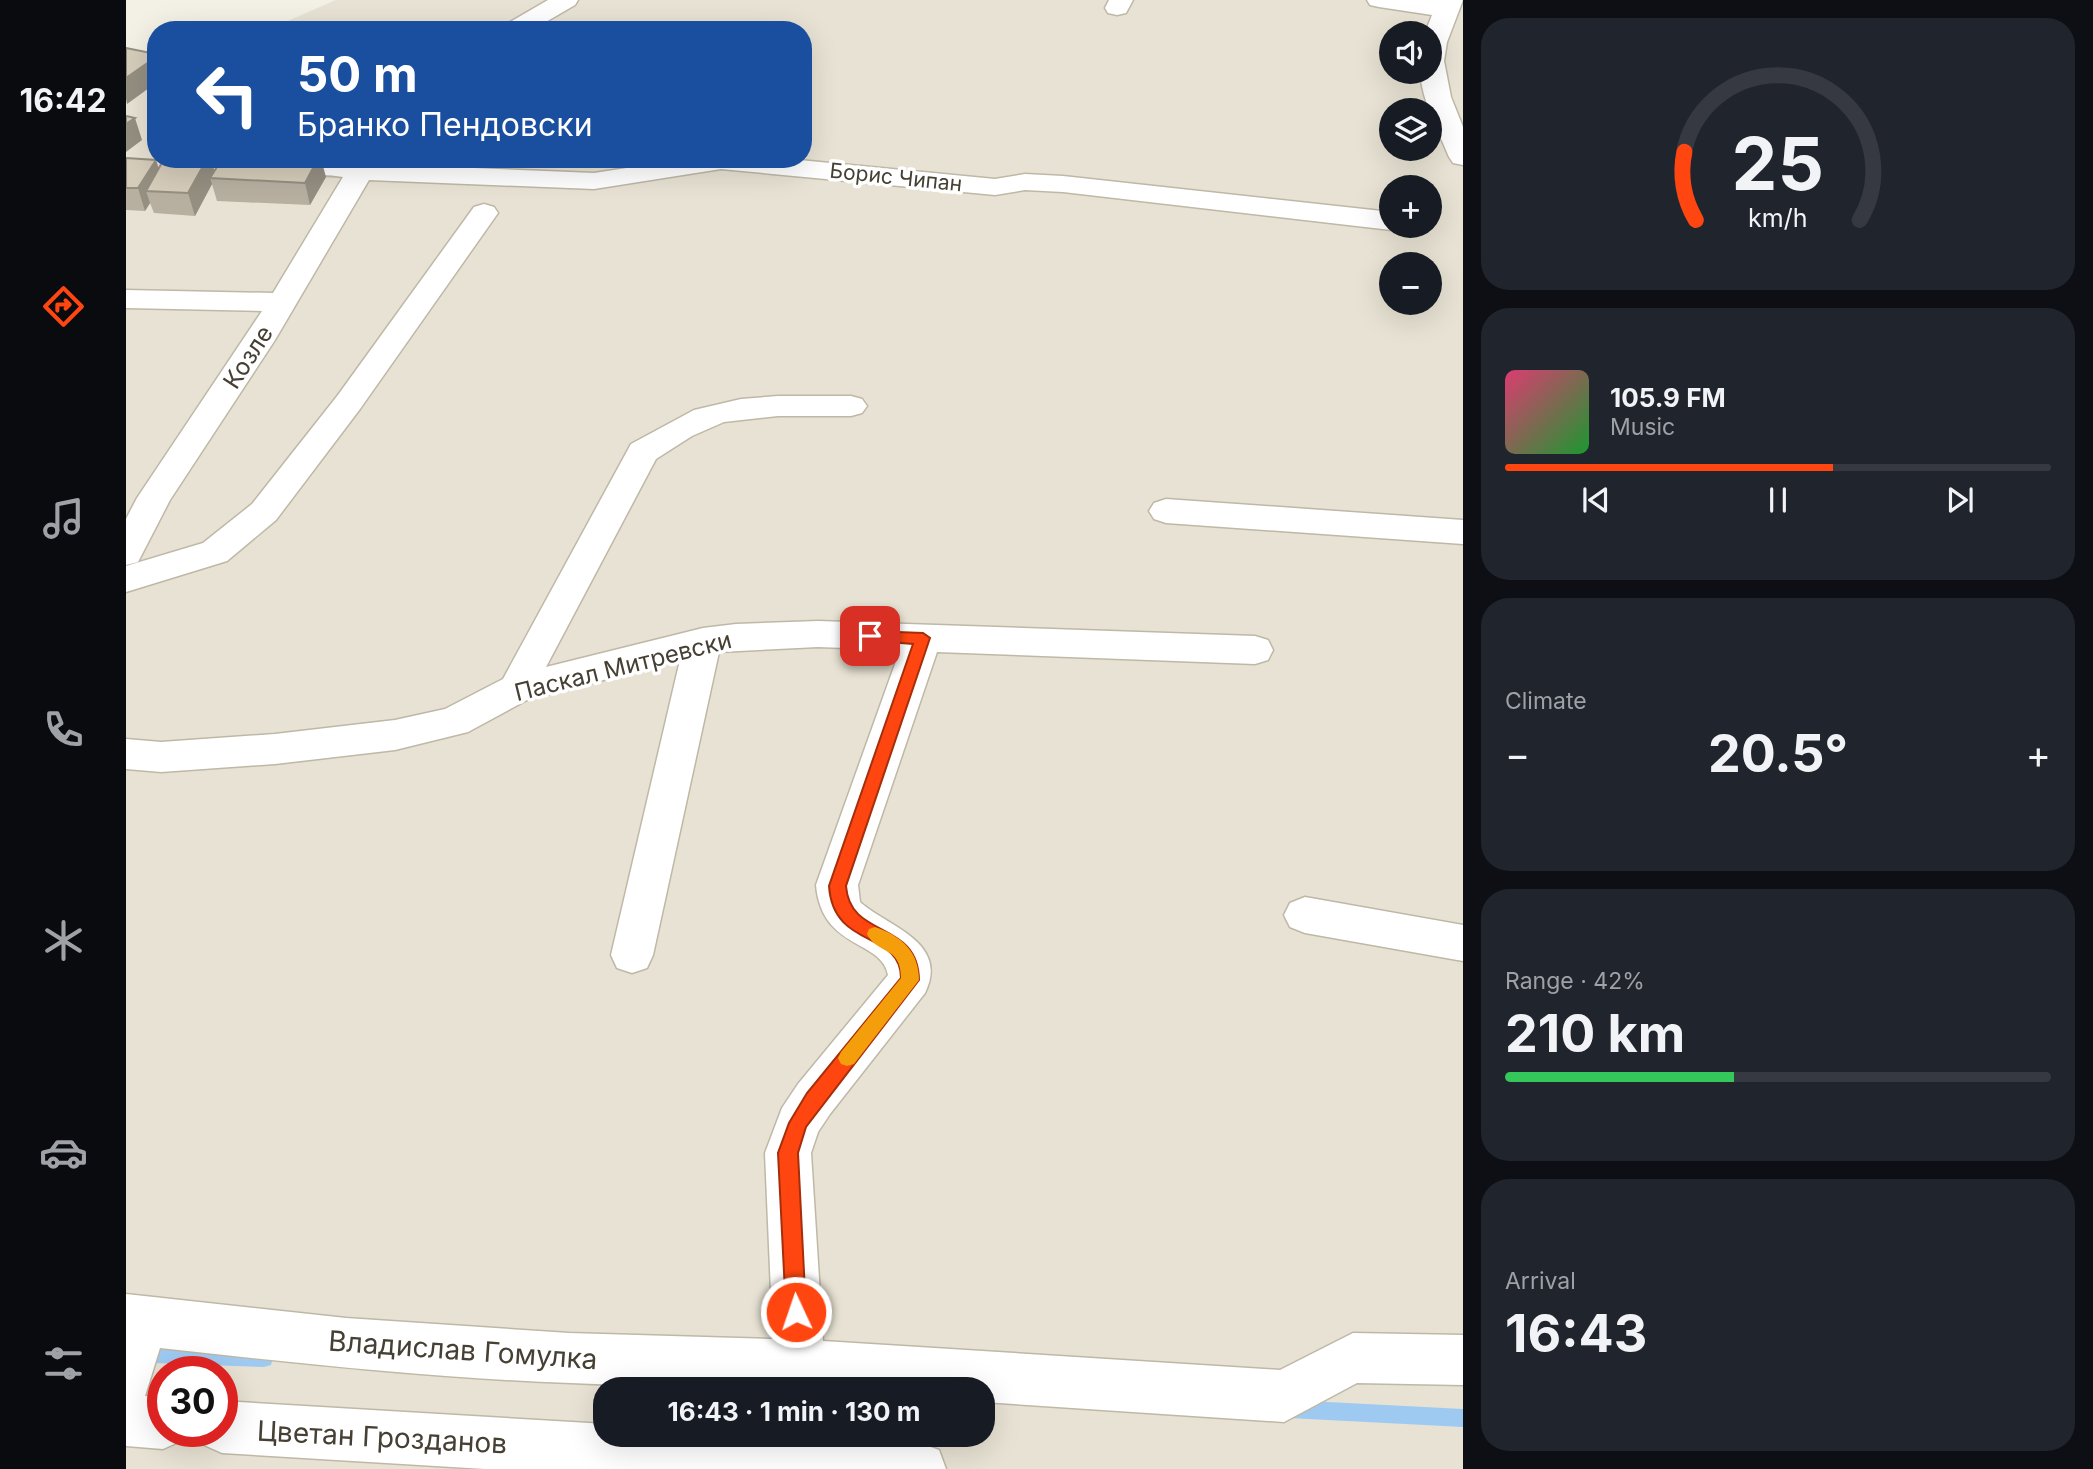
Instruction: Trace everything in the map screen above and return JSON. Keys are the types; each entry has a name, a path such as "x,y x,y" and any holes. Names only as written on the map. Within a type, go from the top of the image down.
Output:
{"street":[{"path":"530,21 566,0"},
{"path":"1379,0 1450,5 1431,47 1431,67 1438,95 1463,157"},
{"name":"Борис Чипан","path":"243,170 274,168"},
{"name":"Козле","path":"126,553 154,498 282,302 361,168"},
{"name":"Борис Чипан","path":"406,168 594,181 680,168"},
{"name":"Борис Чипан","path":"801,168 995,187 1025,181 1063,184 1379,220"},
{"path":"126,579 215,552 264,512 349,402 484,214"},
{"path":"126,299 282,302"},
{"path":"516,690 643,452 705,417 758,406 851,406"},
{"path":"1166,511 1463,532"},
{"name":"Паскал Митревски","path":"126,754 161,757 275,749 395,735 454,722 516,690 703,641 736,637 818,634 1255,650"},
{"path":"798,1377 788,1153 798,1123 814,1099 910,980 910,964 899,948 850,920 839,903 837,886 923,638"},
{"path":"632,955 703,641"},
{"path":"1305,915 1463,943"},
{"path":"126,1379 134,1320"},
{"name":"Владислав Гомулка","path":"134,1320 346,1343 798,1377"},
{"name":"Владислав Гомулка","path":"995,1385 1284,1396 1353,1358 1463,1360"},
{"path":"126,1420 147,1422"},
{"name":"Цветан Грозданов","path":"238,1428 795,1448 920,1469"}],"shaded area":[{"path":"336,0 1463,0 1463,1469 126,1469 126,58 147,64 147,168 812,168 812,21 288,21"}],"building":[{"path":"126,48 147,52 147,63 126,78"},
{"path":"126,116 135,118 126,124"},
{"path":"126,158 147,159 147,168 151,168 138,188 126,188"},
{"path":"159,168 202,168 188,193 146,191"},
{"path":"216,168 313,168 305,183 210,178"}],"waterway":[{"path":"126,1353 264,1358"},
{"path":"1289,1409 1463,1418"}],"slow traffic":[{"path":"847,1058 910,980 910,964 899,948 875,934"}],"route":[{"path":"796,1312 788,1153 798,1123 814,1099 910,980 910,964 899,948 850,920 839,903 837,886 923,638 870,636"}]}
